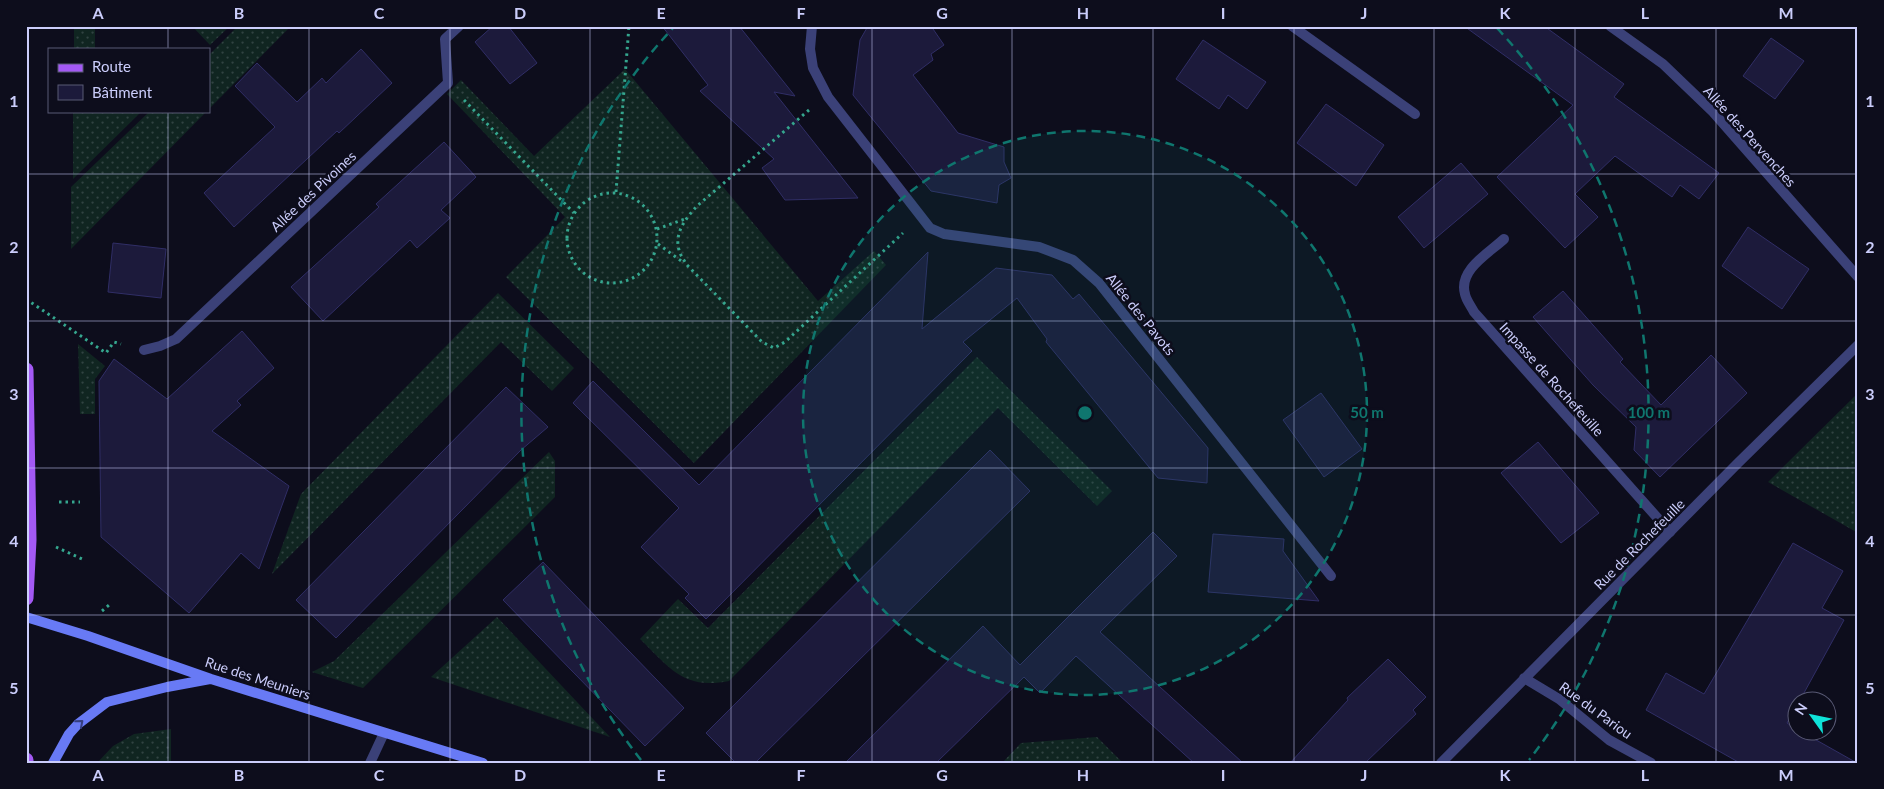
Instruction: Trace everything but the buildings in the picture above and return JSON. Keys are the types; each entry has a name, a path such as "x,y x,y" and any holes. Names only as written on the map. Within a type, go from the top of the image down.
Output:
{"main road":[{"path":"26,370 29,540 26,598"},
{"name":"Rue des Meuniers","path":"26,617 88,636 211,679 483,763"},
{"path":"53,763 68,734 107,702 141,692 211,679"}],"street":[{"path":"448,83 445,39 459,26"},
{"name":"Allée des Pavots","path":"812,26 810,49 813,68 828,97 930,228 944,234 1039,247 1073,260 1099,283 1331,576"},
{"path":"1292,26 1415,114"},
{"name":"Allée des Pervenches","path":"1610,26 1663,64 1712,112 1858,277"},
{"name":"Allée des Pivoines","path":"144,350 176,339 448,83"},
{"name":"Impasse de Rochefeuille","path":"1504,239 1471,269 1464,280 1465,294 1474,312 1670,532"},
{"name":"Rue de Rochefeuille","path":"1441,763 1858,345"},
{"name":"Rue du Pariou","path":"1524,678 1560,699 1609,740 1651,763"},
{"path":"370,763 384,733"}],"path":[{"path":"616,192 629,26"},
{"path":"448,83 574,214"},
{"path":"686,265 678,250 679,233 685,219 697,206 808,110 828,97"},
{"path":"616,192 630,195 643,204 652,215 657,229 658,244 654,258 645,270 633,279 619,283 604,283 590,278 579,269 570,256 567,242 568,227 574,214 587,199 616,192"},
{"path":"658,244 686,265 762,342 774,348 785,342 921,217"},
{"path":"657,229 685,219"},
{"path":"26,299 106,353"},
{"path":"59,502 80,502"},
{"path":"55,547 82,559"},
{"path":"102,611 109,605"}],"green space":[{"path":"74,26 95,26 95,48 74,48"},
{"path":"192,26 230,26 210,45"},
{"path":"238,26 291,26 210,108 210,54"},
{"path":"625,69 818,301 874,251 886,265 694,463 506,277 565,217 447,94 461,80 534,156"},
{"path":"73,112 141,112 73,179"},
{"path":"149,112 206,112 71,249 71,187"},
{"path":"498,293 574,368 552,391 501,342 272,574 301,494"},
{"path":"78,344 105,366 95,379 95,414 80,414"},
{"path":"977,357 1112,491 1097,506 998,408 729,681 700,682 678,674 640,639 678,599 708,628"},
{"path":"1858,393 1858,533 1768,482"},
{"path":"549,452 555,461 555,497 363,688 312,672 334,661"},
{"path":"497,617 610,737 431,677"},
{"path":"171,729 171,763 97,763 113,746 134,734"},
{"path":"1097,737 1123,763 1002,763 1021,743"}]}
